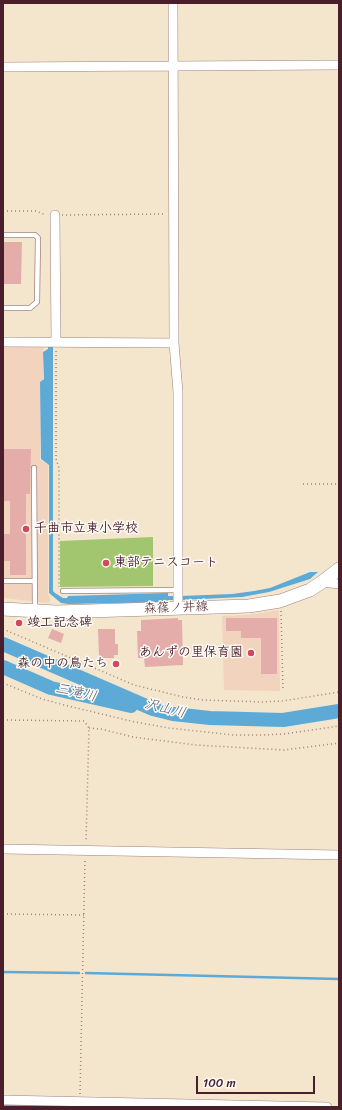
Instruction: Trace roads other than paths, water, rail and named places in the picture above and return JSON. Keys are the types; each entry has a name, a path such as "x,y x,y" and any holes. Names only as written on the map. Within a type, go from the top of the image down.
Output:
{"main road":[{"name":"森篠ノ井線","path":"3,609 56,612 249,606 280,601 310,590 339,569"}],"street":[{"path":"173,3 174,343 178,392 178,608"},
{"path":"3,67 339,65"},
{"path":"55,215 56,343"},
{"path":"3,342 174,343"},
{"path":"322,582 339,584"},
{"path":"3,849 339,855"},
{"path":"3,1100 327,1107"}],"lane":[{"path":"3,236 35,235 38,238 37,302 30,308 3,308"},
{"path":"34,468 35,611"},
{"path":"3,581 34,581"},
{"path":"63,591 178,590"}],"water":[{"path":"53,345 53,591 63,598 67,598 68,596 168,593 168,596 175,596 175,600 168,600 168,602 68,604 61,603 49,593 49,465 41,459 40,382 44,379 43,352 48,349 48,346"},
{"path":"310,572 318,572 310,579 269,592 242,597 181,600 181,596 232,594 270,588"}],"waterway":[{"name":"沢山川","path":"3,644 153,709 173,714 210,718 283,720 339,711"},
{"name":"三滝川","path":"3,667 51,688 131,706"},
{"path":"3,972 79,973"},
{"path":"86,973 339,979"},
{"path":"3,1106 70,1107"}],"place":[{"name":"千曲市立東小学校","path":"26,529"},
{"name":"東部テニスコート","path":"106,563"},
{"name":"竣工記念碑","path":"19,623"},
{"name":"あんずの里保育園","path":"251,653"},
{"name":"森の中の鳥たち","path":"116,664"}]}
